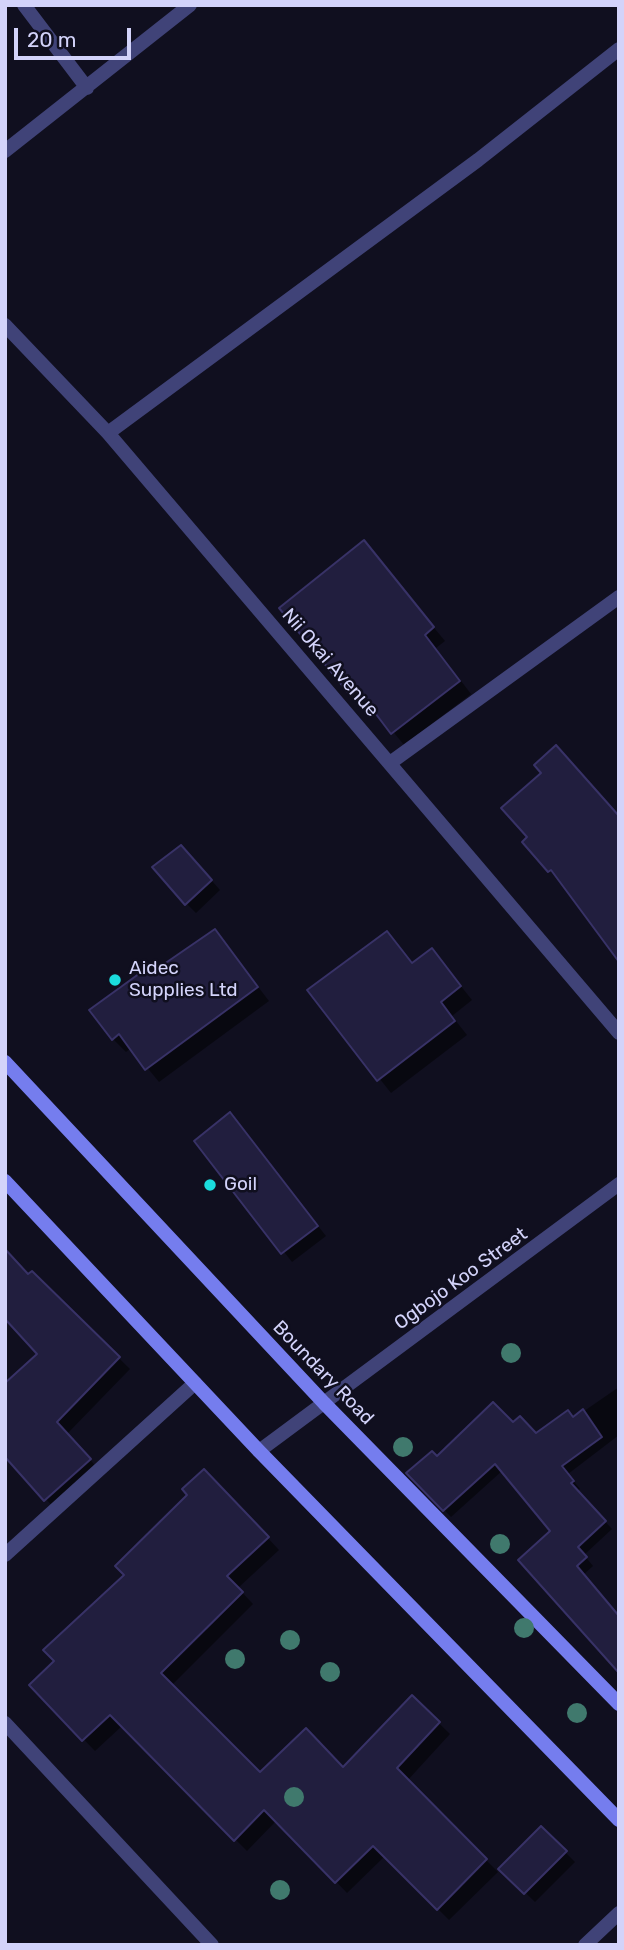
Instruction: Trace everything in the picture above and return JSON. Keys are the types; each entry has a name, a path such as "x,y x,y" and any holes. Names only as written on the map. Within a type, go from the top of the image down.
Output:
{"main road":[{"name":"Boundary Road","path":"5,1062 324,1403 619,1704"},
{"path":"5,1181 259,1451 619,1820"}],"street":[{"path":"24,5 87,88"},
{"path":"5,151 190,5"},
{"path":"108,433 478,160 619,49"},
{"name":"Nii Okai Avenue","path":"5,325 108,433 619,1033"},
{"path":"390,763 619,597"},
{"name":"Ogbojo Koo Street","path":"259,1451 619,1184"},
{"path":"5,1555 195,1382"},
{"path":"5,1723 212,1945"},
{"path":"585,1945 619,1913"}],"building":[{"path":"364,540 434,627 425,635 460,681 391,734 357,689 350,695 279,608"},
{"path":"556,745 619,816 619,962 551,870 548,872 522,842 527,837 501,808 541,773 534,765"},
{"path":"181,845 212,880 185,905 152,867"},
{"path":"215,929 258,987 145,1070 119,1034 112,1040 89,1010 147,968 151,973"},
{"path":"387,931 412,963 432,948 461,986 441,1002 455,1021 377,1081 307,990"},
{"path":"230,1112 318,1226 281,1254 194,1141"},
{"path":"5,1249 28,1274 32,1271 120,1357 57,1422 91,1459 44,1501 5,1457 5,1383 37,1354 5,1319"},
{"path":"493,1402 513,1422 520,1416 536,1433 568,1410 573,1417 583,1409 602,1437 562,1466 574,1481 571,1483 606,1521 578,1547 587,1557 577,1566 619,1616 619,1673 518,1560 550,1531 495,1464 443,1511 406,1473 432,1451 437,1456"},
{"path":"204,1469 269,1537 227,1576 243,1592 161,1673 260,1772 306,1728 343,1767 412,1695 440,1722 397,1768 487,1859 437,1910 373,1846 335,1883 264,1810 234,1841 110,1715 82,1741 29,1685 54,1661 43,1650 124,1575 115,1566 187,1495 182,1489"},
{"path":"541,1826 567,1851 524,1894 498,1869"}],"place":[{"name":"Aidec Supplies Ltd","path":"115,980"},
{"name":"Goil","path":"210,1185"}]}
